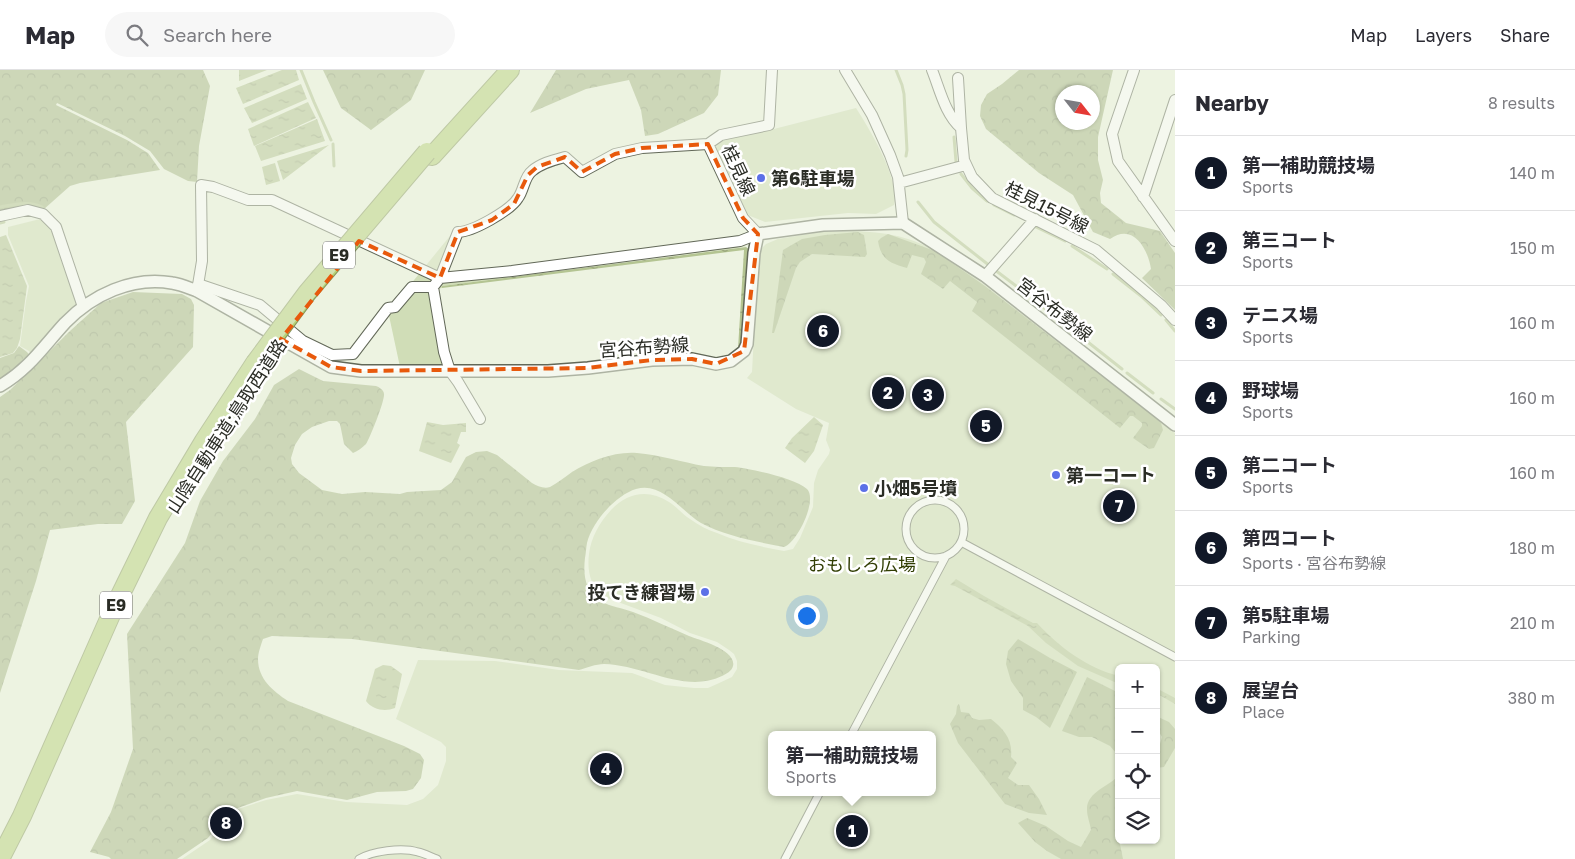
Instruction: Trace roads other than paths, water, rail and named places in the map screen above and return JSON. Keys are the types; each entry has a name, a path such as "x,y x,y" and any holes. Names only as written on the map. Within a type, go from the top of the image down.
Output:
{"highway":[{"name":"山陰自動車道;鳥取西道路","path":"0,859 22,816 113,610 158,518 204,441 258,365 500,70"},
{"name":"山陰自動車道;鳥取西道路","path":"430,154 510,70"},
{"name":"山陰自動車道;鳥取西道路","path":"8,859 63,744 119,613 164,524 258,365"}],"street":[{"path":"480,419 450,371 444,352 436,283 458,232 464,232 492,220 514,204 520,197 528,175 548,162 565,157 582,172 615,154 642,148 708,144 720,135 769,125 771,72 783,70"},
{"path":"436,283 272,200 248,200 213,187 201,185 202,261 198,288 260,305 302,341 332,355 353,354 388,308 395,307 412,286 436,283 512,271 740,242 758,234 822,225 903,223 898,177 890,155 872,115 844,70"},
{"name":"桂見15号線","path":"932,70 945,104 954,122 961,128 966,165 972,177 992,198 1096,250 1162,305 1175,320"},
{"path":"1134,70 1112,134 1118,161 1175,241"},
{"path":"958,78 961,128"},
{"path":"1143,197 1175,100"},
{"name":"桂見線","path":"708,144 743,218 758,234"},
{"path":"899,183 966,165"},
{"path":"0,216 28,210 43,214 56,227 83,307"},
{"path":"985,276 1035,219"},
{"name":"宮谷布勢線","path":"903,223 985,276 1175,425"},
{"name":"宮谷布勢線","path":"0,386 12,380 30,364 66,322 102,294 122,287 156,281 198,288 330,367 361,371 548,371 652,360 692,359 716,364 730,361 744,351 748,344 754,252 758,234"},
{"path":"938,499 948,502 956,507 964,524 964,534 961,542 954,551 946,556 937,558 927,557 911,547 905,528 907,519 912,510 928,500 938,499"},
{"path":"961,542 1175,657"},
{"path":"853,731 946,556"},
{"path":"785,859 818,796"},
{"path":"358,859 366,855 393,850 416,851 437,859"}],"water":[{"path":"239,70 267,70 239,81"},
{"path":"282,70 296,70 299,80 243,104 236,88"},
{"path":"301,84 307,99 252,123 244,108"},
{"path":"308,102 316,118 254,146 248,129"},
{"path":"317,119 325,141 261,161 255,146"},
{"path":"329,145 283,180 277,161"},
{"path":"275,163 280,181 266,185 262,167"},
{"path":"6,235 27,286 20,339 17,348 13,353 0,357 0,237"},
{"path":"746,247 750,250 742,345 738,349 744,250 442,288 442,286"},
{"path":"814,417 823,425 814,451 805,463 785,448 792,438"},
{"path":"427,422 443,425 466,423 466,432 461,432 457,443 460,445 451,463 419,451"},
{"path":"956,579 1033,623 1037,623 1074,656 1096,668 1115,675 1115,682 1078,666 1046,643 1028,626 950,585"},
{"path":"383,665 391,666 402,674 395,708 387,710 376,708 366,701 375,669"},
{"path":"1160,690 1175,698 1175,704 1160,695"}],"waterway":[{"path":"301,70 331,140"},
{"path":"896,70 904,94 906,156"},
{"path":"954,137 956,162"},
{"path":"333,144 334,166"},
{"path":"961,174 972,188 987,201"},
{"path":"918,202 934,222 990,266"},
{"path":"0,207 27,203 42,207"},
{"path":"994,205 1014,215"},
{"path":"0,223 4,222"},
{"path":"1036,227 1065,241"},
{"path":"1072,246 1107,269"},
{"path":"995,270 1020,289"},
{"path":"1113,274 1161,315"},
{"path":"1033,299 1058,319"},
{"path":"1166,320 1175,331"},
{"path":"1065,324 1122,369"},
{"path":"1127,373 1153,393"},
{"path":"1161,399 1175,409"}],"place":[{"name":"第6駐車場","path":"761,178"},
{"name":"第四コート","path":"823,331"},
{"name":"第三コート","path":"888,393"},
{"name":"テニス場","path":"928,395"},
{"name":"第二コート","path":"986,426"},
{"name":"第一コート","path":"1056,475"},
{"name":"小畑5号墳","path":"864,488"},
{"name":"第5駐車場","path":"1119,506"},
{"name":"投てき練習場","path":"705,592"},
{"name":"野球場","path":"606,769"},
{"name":"展望台","path":"226,823"},
{"name":"第一補助競技場","path":"852,831"}],"park label":[{"name":"おもしろ広場","path":"862,564"}]}
